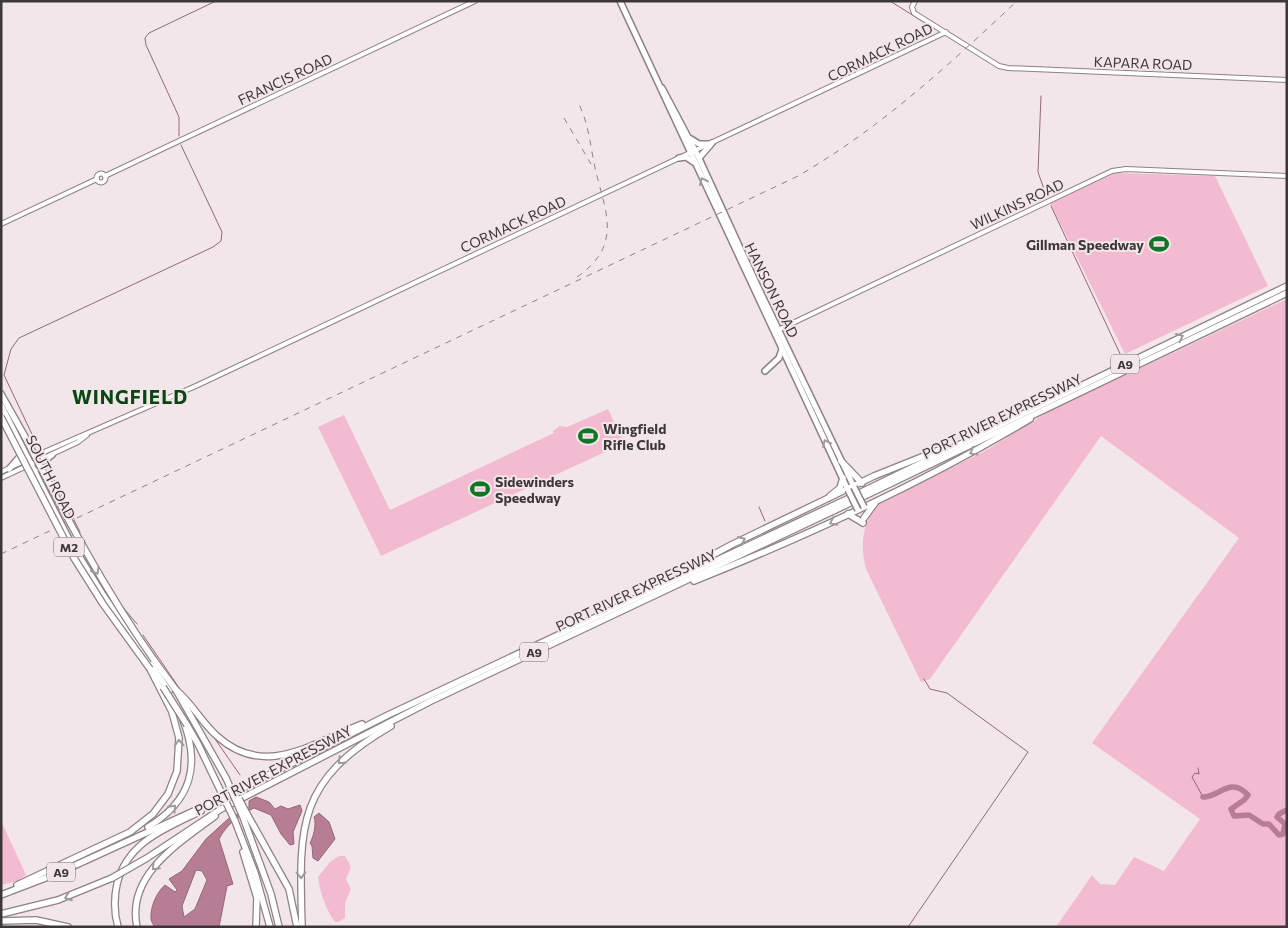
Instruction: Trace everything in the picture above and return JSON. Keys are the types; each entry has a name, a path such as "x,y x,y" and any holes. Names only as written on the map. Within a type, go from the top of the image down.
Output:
{"highway":[{"name":"PORT RIVER EXPRESSWAY","path":"119,845 229,795 388,715 1287,286"},
{"name":"PORT RIVER EXPRESSWAY","path":"1,914 63,899 112,878 233,803 417,708 876,491 1060,400 1287,293"},
{"name":"M2","path":"1,394 72,529 112,597 176,690 226,778 245,816 280,927"},
{"path":"636,604 737,564 876,501 959,460 1060,400"},
{"name":"M2","path":"1,417 74,558 103,604 150,669 198,744 236,821 270,927"},
{"path":"638,596 730,545 892,468 963,442"},
{"path":"841,461 862,483"},
{"path":"823,502 840,488 843,478"},
{"path":"848,514 863,521 876,501"},
{"path":"119,845 158,822 177,804 189,780 192,761 191,746 179,712 161,679 131,635"},
{"name":"M2","path":"1,893 124,836 140,826 161,806 177,770 179,738 172,712 150,669"},
{"path":"176,690 186,699 217,737 234,747 265,756 293,754 388,715"},
{"path":"302,927 301,866 305,826 317,792 341,760 359,745 417,708"},
{"path":"118,927 115,910 115,892 124,866 136,848 160,831 229,795"},
{"path":"137,927 136,900 142,884 150,871 184,840 233,803"},
{"path":"245,816 287,886 293,900 297,927"},
{"path":"236,821 257,898 256,927"},
{"name":"A9","path":"1,893 56,874 119,845"},
{"path":"1,921 36,920 68,927"}],"main road":[{"name":"HANSON ROAD","path":"620,1 726,230 854,487 861,508"},
{"name":"HANSON ROAD","path":"659,83 696,150 776,330 782,349 848,490 861,508"},
{"path":"689,137 699,144 711,144"},
{"path":"679,158 687,150 686,144"},
{"path":"699,158 711,144"},
{"path":"679,158 686,157 695,163"},
{"path":"726,230 733,235"},
{"path":"765,371 779,358 782,349"},
{"name":"SOUTH ROAD","path":"1,404 70,541 131,635"},
{"path":"9,468 20,458 24,448"},
{"path":"37,473 42,463 52,455"}],"street":[{"name":"FRANCIS ROAD","path":"1,224 97,179 99,174 105,176 475,1"},
{"path":"915,1 912,7 914,13 946,32"},
{"name":"KAPARA ROAD","path":"946,32 999,66 1008,68 1287,80"},
{"name":"CORMACK ROAD","path":"1,478 75,437 89,433 198,385 946,32"},
{"name":"WILKINS ROAD","path":"776,330 1112,171 1126,169 1287,176"},
{"name":"CORMACK ROAD","path":"1,472 52,455 78,442 89,433"}],"shaded area":[{"name":"Gillman Speedway","path":"1116,173 1215,176 1268,286 1125,354 1050,203"},
{"path":"1287,299 1287,927 1056,927 1092,875 1100,884 1115,885 1134,857 1164,871 1200,819 1092,743 1239,538 1101,436 930,679 921,682 866,569 863,552 865,527 877,505 985,451 1048,412"},
{"name":"Sidewinders Speedway","path":"608,409 622,439 620,445 381,556 318,427 344,415 390,510 554,433 553,431 560,426 567,427"},
{"path":"256,797 269,802 275,809 281,806 288,809 300,805 302,811 293,832 294,844 290,845 281,834 271,815 254,808 243,814 230,824 219,839 233,884 227,886 219,927 154,927 151,915 154,901 159,892 165,885 175,892 177,890 169,879 182,871 206,839 228,819 249,808 249,801","holes":["196,870 202,871 207,880 195,909 184,917 182,906"]},
{"path":"319,813 329,822 335,839 318,861 313,858 310,843 315,827 314,817"},
{"path":"1,821 26,875 17,881 1,885"},
{"path":"339,856 345,856 351,867 346,879 351,889 345,903 345,918 335,922 324,901 318,877 330,862"}],"waterway":[{"path":"179,136 179,117 146,45 145,38 149,33 216,1"},
{"path":"890,1 930,26"},
{"path":"1041,96 1038,172 1046,195"},
{"path":"38,447 4,375 11,349 19,338 213,247 221,241 222,232 181,145"},
{"path":"1051,206 1122,358"},
{"path":"47,466 74,519"},
{"path":"759,507 765,521"},
{"path":"74,520 80,532"},
{"path":"84,540 86,546"},
{"path":"121,605 137,624"},
{"path":"143,635 182,692"},
{"path":"908,927 1028,752 947,693 930,689 924,679"},
{"path":"213,736 240,775"},
{"path":"1198,768 1199,774 1195,773 1192,777 1203,797"},
{"path":"1203,797 1230,787 1236,787 1248,795 1231,809 1234,816 1249,815 1263,824 1269,824 1279,835 1283,834 1285,824 1277,817 1287,810"}],"railway":[{"path":"1,554 798,176 828,158 885,117 939,72 1017,1"},
{"path":"577,277 592,264 602,251 606,238 607,224 585,118 579,104"},
{"path":"564,118 591,164"}],"place":[{"name":"Gillman Speedway","path":"1159,244"},
{"name":"Wingfield Rifle Club","path":"588,436"},
{"name":"Sidewinders Speedway","path":"480,489"}],"district":[{"name":"WINGFIELD","path":"130,396"}]}
